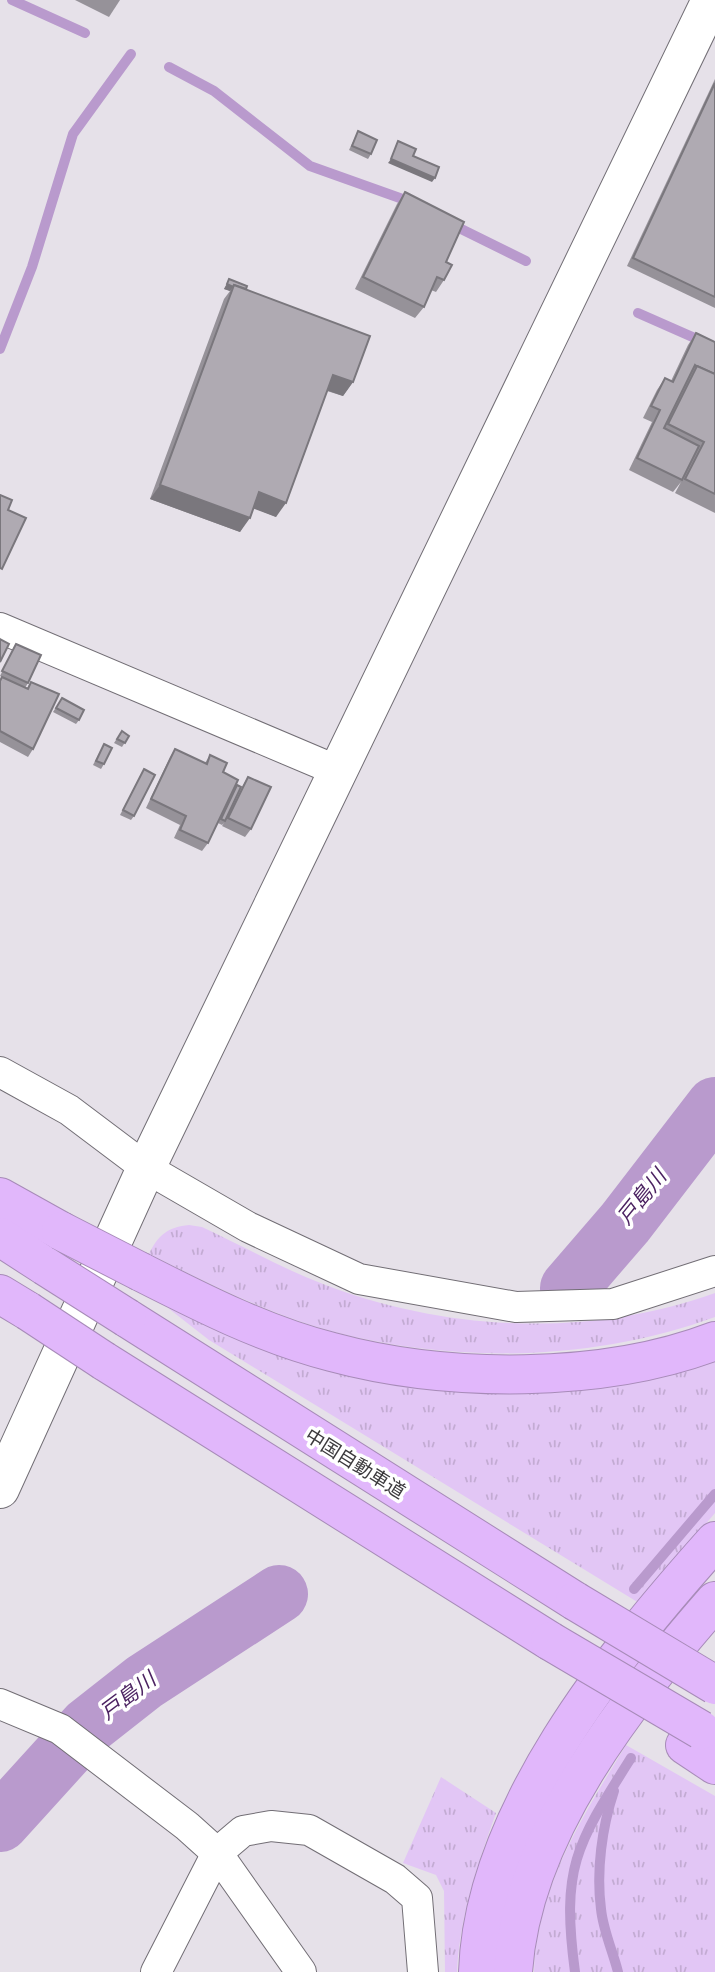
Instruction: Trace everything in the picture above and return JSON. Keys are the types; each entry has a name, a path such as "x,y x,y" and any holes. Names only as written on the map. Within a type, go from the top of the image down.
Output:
{"highway":[{"path":"0,1197 215,1309 331,1352 391,1365 516,1374 582,1370 646,1360 715,1341"},
{"name":"中国自動車道","path":"0,1237 575,1601 715,1685"},
{"path":"14,1303 182,1413 704,1744"},
{"path":"478,1972 485,1914 495,1877 530,1794 571,1724 657,1609 715,1541"},
{"path":"513,1972 521,1917 533,1879 569,1799 633,1701 715,1601"}],"street":[{"path":"0,1489 146,1168 711,0"},
{"path":"0,628 338,771"},
{"path":"0,1072 69,1110 146,1168 248,1227 359,1279 516,1307 613,1304 715,1271"},
{"path":"0,1704 60,1729 151,1797 216,1853 301,1972"},
{"path":"156,1972 216,1853 243,1830 271,1826 309,1830 395,1879 417,1898 423,1972"}],"green space":[{"path":"189,1225 202,1227 323,1284 370,1300 419,1312 469,1320 569,1323 667,1308 715,1293 715,1317 669,1332 574,1350 477,1353 381,1342 334,1332 286,1317 149,1254 164,1233"},
{"path":"168,1308 327,1369 715,1358 715,1513 639,1603 209,1340"},
{"path":"626,1745 715,1796 715,1972 534,1972 543,1911 553,1881 579,1825"},
{"path":"441,1777 496,1813 466,1911 457,1972 445,1972 444,1891 436,1875 403,1863"}],"building":[{"path":"715,83 715,297 633,258"},
{"path":"358,131 377,140 371,154 352,146"},
{"path":"398,141 416,149 413,156 439,167 435,178 391,159"},
{"path":"405,192 464,222 446,262 452,265 444,280 437,277 424,307 363,277"},
{"path":"229,279 247,286 246,289 227,284"},
{"path":"234,285 370,336 353,382 333,375 286,503 259,492 250,518 160,485"},
{"path":"696,333 715,342 715,374 695,365 664,428 699,446 682,480 637,458 660,410 651,406 665,378 673,382"},
{"path":"697,366 715,374 715,494 685,479 704,442 668,424"},
{"path":"0,495 12,500 8,510 26,518 2,569 0,568"},
{"path":"0,639 9,644 0,662"},
{"path":"16,644 41,655 28,683 2,671"},
{"path":"2,677 28,689 31,682 59,694 33,749 0,731"},
{"path":"62,698 84,710 79,720 56,708"},
{"path":"122,731 129,736 125,743 117,739"},
{"path":"104,744 112,748 104,764 96,761"},
{"path":"175,749 207,764 210,755 227,763 223,772 238,780 208,843 180,830 186,816 151,799"},
{"path":"144,769 155,775 134,816 123,810"},
{"path":"248,777 271,787 251,829 228,818"},
{"path":"237,785 241,787 225,821 221,819"}],"waterway":[{"path":"12,0 85,33"},
{"path":"0,349 32,267 73,134 131,54"},
{"path":"169,67 214,91 310,166 411,202"},
{"path":"451,224 526,261"},
{"path":"638,313 715,347"},
{"name":"戸島川","path":"569,1288 625,1223 715,1106"},
{"path":"634,1589 715,1494"},
{"name":"戸島川","path":"0,1823 88,1726 144,1682 279,1594"},
{"path":"575,1972 570,1907 577,1858 597,1813 631,1758"},
{"path":"614,1791 603,1834 599,1880 602,1917 618,1972"}]}
